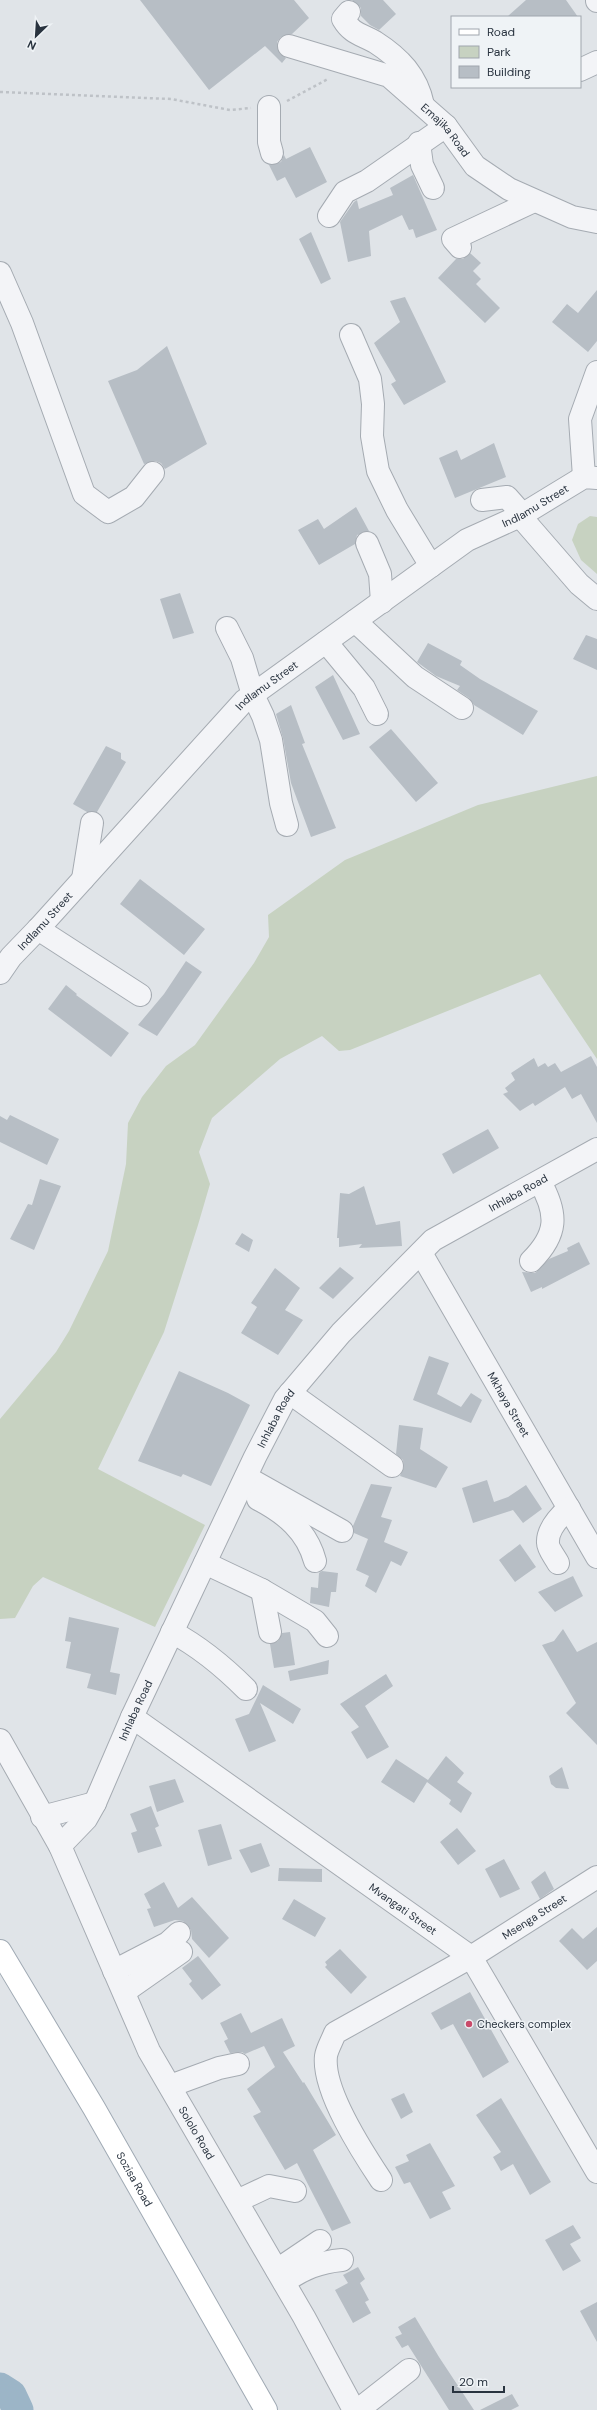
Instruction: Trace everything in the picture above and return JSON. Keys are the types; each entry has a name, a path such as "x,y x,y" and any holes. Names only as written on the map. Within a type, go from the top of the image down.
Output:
{"main road":[{"name":"Sozisa Road","path":"0,1951 94,2108 266,2410"}],"street":[{"path":"350,12 343,19 349,30 375,42 409,69 420,88 423,106"},
{"name":"Emajika Road","path":"289,46 389,76 446,126 475,166 509,189 572,217 597,222"},
{"path":"581,70 597,62"},
{"path":"269,107 268,142 272,152"},
{"path":"329,216 345,192 367,180 419,143 446,126"},
{"path":"419,143 422,165 432,188"},
{"path":"460,247 454,239 534,200"},
{"path":"0,273 22,323 84,494 108,512 134,497 153,473"},
{"path":"351,335 370,379 373,404 372,436 378,471 397,510 431,566"},
{"path":"591,478 580,419 597,372"},
{"name":"Indlamu Street","path":"0,972 10,957 38,929 244,701 467,540 521,515 591,478"},
{"path":"482,500 507,497 579,584 597,599"},
{"path":"366,543 380,574 382,602"},
{"path":"355,621 415,677 462,708"},
{"path":"227,628 242,658 253,695 263,716 271,740 281,803 287,825"},
{"path":"326,642 364,688 377,714"},
{"path":"83,879 92,823"},
{"path":"38,929 140,995"},
{"name":"Inhlaba Road","path":"60,1846 86,1819 95,1803 132,1717 242,1485 285,1399 342,1333 433,1240 597,1149"},
{"path":"532,1261 544,1249 552,1229 554,1213 540,1182"},
{"name":"Mkhaya Street","path":"421,1253 568,1508 594,1542"},
{"path":"290,1393 392,1466"},
{"path":"242,1485 342,1531"},
{"path":"242,1485 255,1497 274,1507 294,1523 310,1544 315,1561"},
{"path":"558,1563 548,1544 548,1537 558,1518 568,1508"},
{"path":"205,1563 262,1590 315,1621 327,1636"},
{"path":"262,1590 270,1632"},
{"path":"172,1632 192,1643 220,1663 246,1689"},
{"name":"Mvangati Street","path":"132,1717 471,1957 597,2172"},
{"name":"Sololo Road","path":"0,1740 42,1818 60,1846 149,2051 281,2276 354,2410"},
{"path":"42,1818 95,1803"},
{"name":"Msenga Street","path":"381,2180 357,2144 340,2110 327,2071 326,2057 335,2033 471,1957 597,1877"},
{"path":"114,1971 168,1943 180,1943 124,1992"},
{"path":"170,2086 218,2068 238,2064"},
{"path":"237,2201 269,2186 295,2191"},
{"path":"281,2276 320,2241"},
{"path":"281,2276 325,2261 342,2260"},
{"path":"358,2410 409,2370"}],"path":[{"path":"0,92 172,99 230,110 280,105 352,66"}],"green space":[{"path":"590,516 597,517 597,574 581,560 572,540 578,524"},
{"path":"597,776 597,1059 540,974 350,1050 339,1051 322,1036 280,1059 212,1118 199,1152 210,1184 164,1332 98,1469 205,1525 155,1627 43,1577 33,1586 15,1618 0,1619 0,1419 56,1352 69,1331 108,1251 126,1164 128,1123 142,1097 166,1066 195,1045 254,963 269,937 268,915 345,860 478,805"}],"building":[{"path":"140,0 294,0 309,18 292,34 281,37 277,42 280,54 286,58 282,63 265,46 209,90"},
{"path":"352,0 383,0 396,14 379,30 370,25 361,16 361,8"},
{"path":"526,0 566,0 577,16 508,16"},
{"path":"310,147 327,182 296,198 285,177 277,181 269,165 281,162 284,155 286,159"},
{"path":"413,175 437,230 416,238 413,229 409,230 402,215 369,231 371,256 348,262 340,222 354,202 357,200 359,209 393,195 390,188"},
{"path":"311,232 331,279 321,284 299,239"},
{"path":"470,253 481,263 473,271 481,279 476,284 500,308 485,323 438,278 456,259 463,259"},
{"path":"597,290 597,341 588,352 552,322 567,304 578,313"},
{"path":"405,297 446,382 404,405 391,384 396,381 374,343 400,322 390,301"},
{"path":"167,346 207,444 165,469 161,463 155,461 144,464 108,381 137,370"},
{"path":"494,443 506,477 455,498 439,458 457,450 461,460"},
{"path":"356,507 369,531 357,535 355,544 319,565 298,530 318,519 324,529"},
{"path":"180,593 194,633 173,639 160,599"},
{"path":"586,635 597,639 597,670 573,659"},
{"path":"428,643 462,661 460,665 480,679 538,711 523,735 474,705 469,698 457,690 460,686 436,676 417,662"},
{"path":"333,675 360,734 343,740 315,687"},
{"path":"291,705 305,743 302,744 336,828 311,837 291,783 283,738 276,714"},
{"path":"391,729 438,783 416,802 369,747"},
{"path":"106,746 121,753 121,759 126,762 97,812 87,812 73,804"},
{"path":"140,879 205,929 184,955 120,904"},
{"path":"186,961 202,972 157,1036 138,1025 164,994"},
{"path":"66,985 77,994 76,995 129,1033 111,1057 48,1009"},
{"path":"591,1056 597,1067 597,1123 581,1094 572,1099 565,1087 535,1106 533,1103 520,1111 503,1094 508,1092 505,1088 515,1080 511,1073 534,1058 538,1067 545,1063 548,1067 555,1063 561,1072"},
{"path":"10,1115 59,1139 47,1165 0,1142 0,1116 7,1120"},
{"path":"488,1129 499,1148 453,1174 442,1154"},
{"path":"40,1179 61,1186 34,1250 10,1239 28,1204 32,1205"},
{"path":"364,1186 376,1225 400,1221 402,1246 359,1248 362,1244 339,1247 339,1238 337,1238 340,1193 349,1194"},
{"path":"242,1233 253,1240 249,1252 235,1244"},
{"path":"579,1242 590,1264 542,1289 542,1287 531,1292 522,1272 535,1273 549,1259 568,1251 567,1248"},
{"path":"340,1267 354,1278 333,1299 319,1288"},
{"path":"275,1268 300,1288 285,1310 303,1320 278,1355 241,1333 257,1307 251,1303"},
{"path":"429,1356 449,1363 437,1394 461,1407 471,1393 482,1400 471,1423 413,1400"},
{"path":"179,1371 228,1393 250,1405 211,1486 183,1474 181,1477 138,1461"},
{"path":"399,1425 423,1428 420,1449 448,1467 436,1488 400,1476 404,1467 403,1460 396,1454"},
{"path":"487,1480 494,1502 508,1497 526,1485 542,1509 523,1523 513,1510 473,1523 462,1488"},
{"path":"371,1484 392,1487 381,1517 392,1520 384,1542 408,1552 401,1566 391,1561 376,1593 365,1586 369,1576 356,1570 368,1539 354,1533 353,1526"},
{"path":"520,1544 536,1567 515,1582 499,1560"},
{"path":"322,1571 338,1573 336,1592 331,1592 329,1607 310,1603 311,1587 318,1588 319,1573"},
{"path":"573,1576 583,1596 555,1612 538,1592"},
{"path":"69,1617 119,1628 110,1672 120,1674 116,1695 87,1688 91,1674 66,1668 71,1642 65,1641"},
{"path":"563,1629 577,1652 597,1642 597,1745 566,1713 576,1703 542,1645 554,1641"},
{"path":"290,1632 295,1665 274,1668 270,1644 278,1641 282,1633"},
{"path":"329,1660 328,1674 290,1681 288,1671"},
{"path":"386,1674 393,1686 365,1706 389,1747 367,1759 351,1732 359,1727 340,1704"},
{"path":"263,1685 301,1709 293,1724 260,1703 276,1741 249,1752 235,1719 249,1714"},
{"path":"446,1756 464,1773 457,1782 472,1793 461,1813 449,1804 451,1800 427,1782 414,1803 381,1782 396,1759 428,1780"},
{"path":"562,1767 569,1789 556,1788 551,1784 549,1776"},
{"path":"175,1779 184,1802 157,1812 149,1786"},
{"path":"151,1806 159,1826 155,1828 162,1846 138,1853 131,1833 137,1831 130,1814"},
{"path":"221,1824 232,1859 208,1866 198,1830"},
{"path":"457,1828 476,1851 458,1865 440,1842"},
{"path":"261,1843 270,1866 251,1873 239,1850"},
{"path":"504,1859 520,1889 500,1898 485,1869"},
{"path":"279,1868 322,1869 322,1882 278,1881"},
{"path":"545,1871 554,1889 540,1899 531,1882"},
{"path":"164,1882 178,1908 192,1897 229,1938 209,1958 192,1939 191,1930 183,1921 175,1920 154,1927 147,1909 151,1908 144,1894"},
{"path":"294,1899 326,1918 315,1937 282,1919"},
{"path":"597,1927 597,1961 587,1970 559,1941 572,1928 583,1939"},
{"path":"340,1949 367,1977 351,1994 325,1967 327,1965 325,1962"},
{"path":"198,1956 221,1985 202,2000 189,1984 192,1981 182,1968"},
{"path":"470,1992 509,2062 483,2078 453,2024 441,2030 431,2013"},
{"path":"241,2013 251,2033 282,2018 295,2046 283,2052 303,2083 304,2082 336,2135 313,2150 351,2223 332,2231 297,2163 285,2170 253,2116 261,2112 247,2089 275,2067 264,2046 245,2054 242,2052 230,2053 224,2041 228,2039 220,2023"},
{"path":"404,2093 413,2112 401,2119 391,2099"},
{"path":"501,2098 551,2182 530,2195 513,2164 501,2171 493,2157 501,2152 476,2115"},
{"path":"430,2143 455,2186 442,2192 451,2209 430,2219 410,2182 404,2184 395,2167 409,2161 406,2155"},
{"path":"573,2225 581,2238 570,2244 581,2261 563,2271 545,2240"},
{"path":"358,2267 365,2279 360,2283 369,2300 365,2302 371,2313 353,2323 335,2290 348,2283 343,2275"},
{"path":"597,2302 597,2342 580,2311"},
{"path":"415,2317 474,2410 449,2410 408,2345 402,2348 395,2337 402,2334 398,2327"},
{"path":"512,2394 519,2406 511,2410 480,2410"}],"waterway":[{"path":"0,2388 11,2395 18,2410"}],"place":[{"name":"Checkers complex","path":"469,2024"}]}
